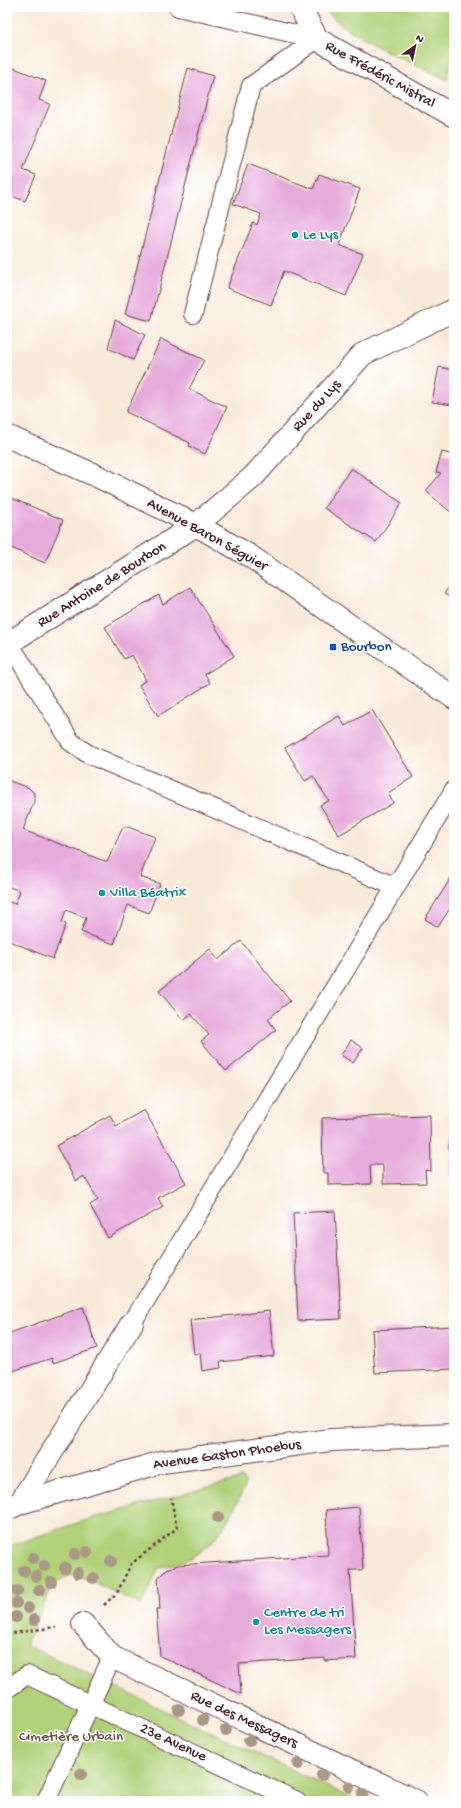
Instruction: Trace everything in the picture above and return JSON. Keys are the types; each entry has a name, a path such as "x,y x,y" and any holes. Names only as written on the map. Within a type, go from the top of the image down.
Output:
{"street":[{"name":"Rue Frédéric Mistral","path":"300,7 317,39 454,116"},
{"name":"Rue du Lys","path":"196,525 253,477 363,354 454,310"},
{"name":"Avenue Baron Séguier","path":"7,436 99,477 196,525 250,556 454,698"},
{"name":"Rue Antoine de Bourbon","path":"8,644 196,525"},
{"path":"14,1506 132,1323"},
{"name":"Avenue Gaston Phoebus","path":"14,1506 162,1462 331,1440 454,1435"},
{"name":"Rue des Messagers","path":"84,1624 112,1657 416,1801"}],"lane":[{"path":"178,7 317,39"},
{"path":"193,314 251,86 317,39"},
{"path":"8,644 71,742 88,754 396,887"},
{"path":"132,1323 454,790"},
{"path":"46,1801 112,1657"},
{"name":"23e Avenue","path":"7,1689 27,1675 297,1801"}],"path":[{"path":"7,1634 84,1624 117,1593 131,1564 177,1528 171,1498"}],"green space":[{"path":"323,7 454,7 454,45 447,80 362,38 333,18"},
{"name":"Cimetière Urbain","path":"242,1478 246,1484 230,1517 216,1537 199,1553 188,1559 159,1568 141,1605 85,1578 70,1575 53,1584 26,1645 358,1801 7,1801 7,1547 86,1520"}],"building":[{"path":"7,65 46,81 39,100 50,104 23,170 36,175 25,201 7,194"},
{"path":"188,68 213,76 151,321 125,314"},
{"name":"Le Lys","path":"248,164 313,189 319,174 360,189 339,245 363,254 346,296 284,271 271,305 227,288 253,223 257,225 261,214 233,204"},
{"path":"115,320 145,335 133,360 108,348"},
{"path":"161,339 204,360 189,389 227,407 205,454 189,446 190,443 126,412"},
{"path":"439,367 454,370 454,405 432,402"},
{"path":"442,452 454,455 454,515 426,491 441,473 436,472"},
{"path":"351,468 402,503 376,542 324,508"},
{"path":"7,496 63,520 45,563 7,546"},
{"path":"454,578 454,599 444,594"},
{"path":"190,587 234,656 205,674 210,683 158,716 139,685 146,680 132,655 124,659 105,627 159,595 163,604"},
{"path":"372,710 413,777 388,793 393,803 339,835 320,805 329,801 313,776 305,781 285,748 339,716 345,726"},
{"name":"Villa Béatrix","path":"7,780 29,788 34,793 34,802 23,830 107,862 123,827 128,827 155,837 140,877 160,884 149,913 128,905 114,944 81,932 86,918 66,910 62,922 66,924 53,959 7,940 7,911 10,902 15,904 20,891 7,886"},
{"path":"454,873 454,902 438,927 425,919"},
{"path":"241,941 290,1001 268,1019 276,1030 226,1071 201,1041 209,1035 191,1014 183,1020 159,991 210,949 218,960"},
{"path":"351,1040 363,1048 353,1063 341,1055"},
{"path":"144,1110 186,1183 158,1198 163,1207 108,1238 90,1205 98,1200 84,1176 76,1181 56,1146 110,1115 116,1126"},
{"path":"430,1115 431,1171 425,1170 426,1183 383,1184 383,1165 370,1165 371,1184 328,1185 328,1173 323,1173 322,1118"},
{"path":"454,1129 454,1149 449,1148"},
{"path":"453,1151 454,1152 454,1175 449,1174"},
{"path":"335,1211 341,1319 298,1321 293,1213"},
{"path":"83,1307 97,1348 53,1363 52,1358 7,1373 7,1334"},
{"path":"269,1311 274,1356 220,1362 221,1368 202,1371 200,1353 194,1354 190,1320"},
{"path":"454,1326 454,1369 375,1373 372,1330"},
{"name":"Centre de tri Les Messagers","path":"359,1507 363,1570 350,1570 356,1659 325,1661 325,1658 239,1664 241,1694 160,1656 156,1609 160,1609 158,1578 167,1569 178,1565 328,1555 326,1510"}],"place":[{"name":"Le Lys","path":"295,235"},
{"name":"Bourbon","path":"333,647"},
{"name":"Villa Béatrix","path":"102,893"},
{"name":"Centre de tri Les Messagers","path":"256,1622"}]}
